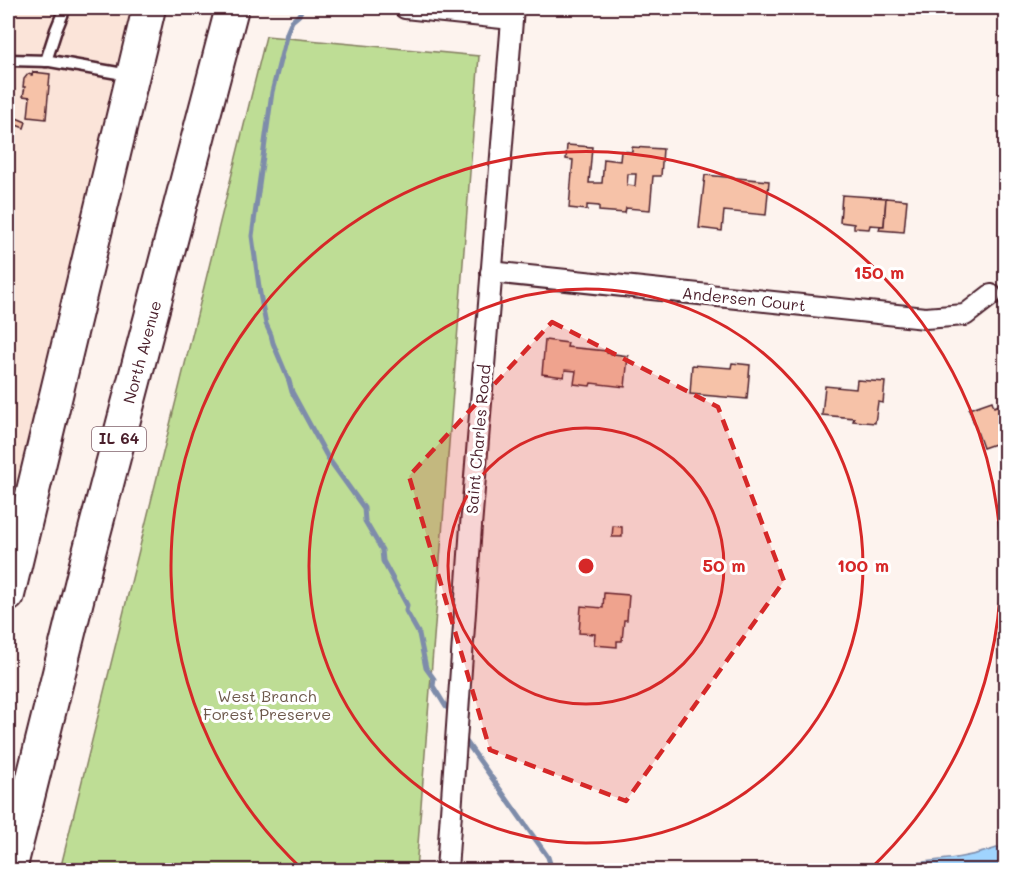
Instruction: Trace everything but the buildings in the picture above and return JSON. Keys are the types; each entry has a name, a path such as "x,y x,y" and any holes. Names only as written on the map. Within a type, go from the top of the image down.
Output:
{"main road":[{"path":"8,595 149,8"},
{"name":"North Avenue","path":"10,870 86,564 232,8"}],"street":[{"path":"405,8 512,13"},
{"name":"Saint Charles Road","path":"447,870 470,537 512,13"},
{"name":"Andersen Court","path":"491,272 925,318 965,315 991,296"}],"lane":[{"path":"46,61 65,8"},
{"path":"8,60 46,61 133,76"}],"highlighted area":[{"path":"552,322 718,407 784,581 626,801 490,750 409,476"}],"shaded area":[{"path":"8,8 141,8 8,565"}],"green space":[{"name":"West Branch Forest Preserve","path":"266,36 479,56 416,870 60,870"}],"water":[{"path":"1005,845 1005,870 861,870 970,855"}],"waterway":[{"path":"302,8 299,15 292,21 287,33 272,92 252,236 266,324 292,392 328,458 364,508 365,521 382,550 383,561 407,605 406,611 419,634 426,668 434,679 433,686 446,707"},
{"path":"465,740 548,857 552,870"}]}
